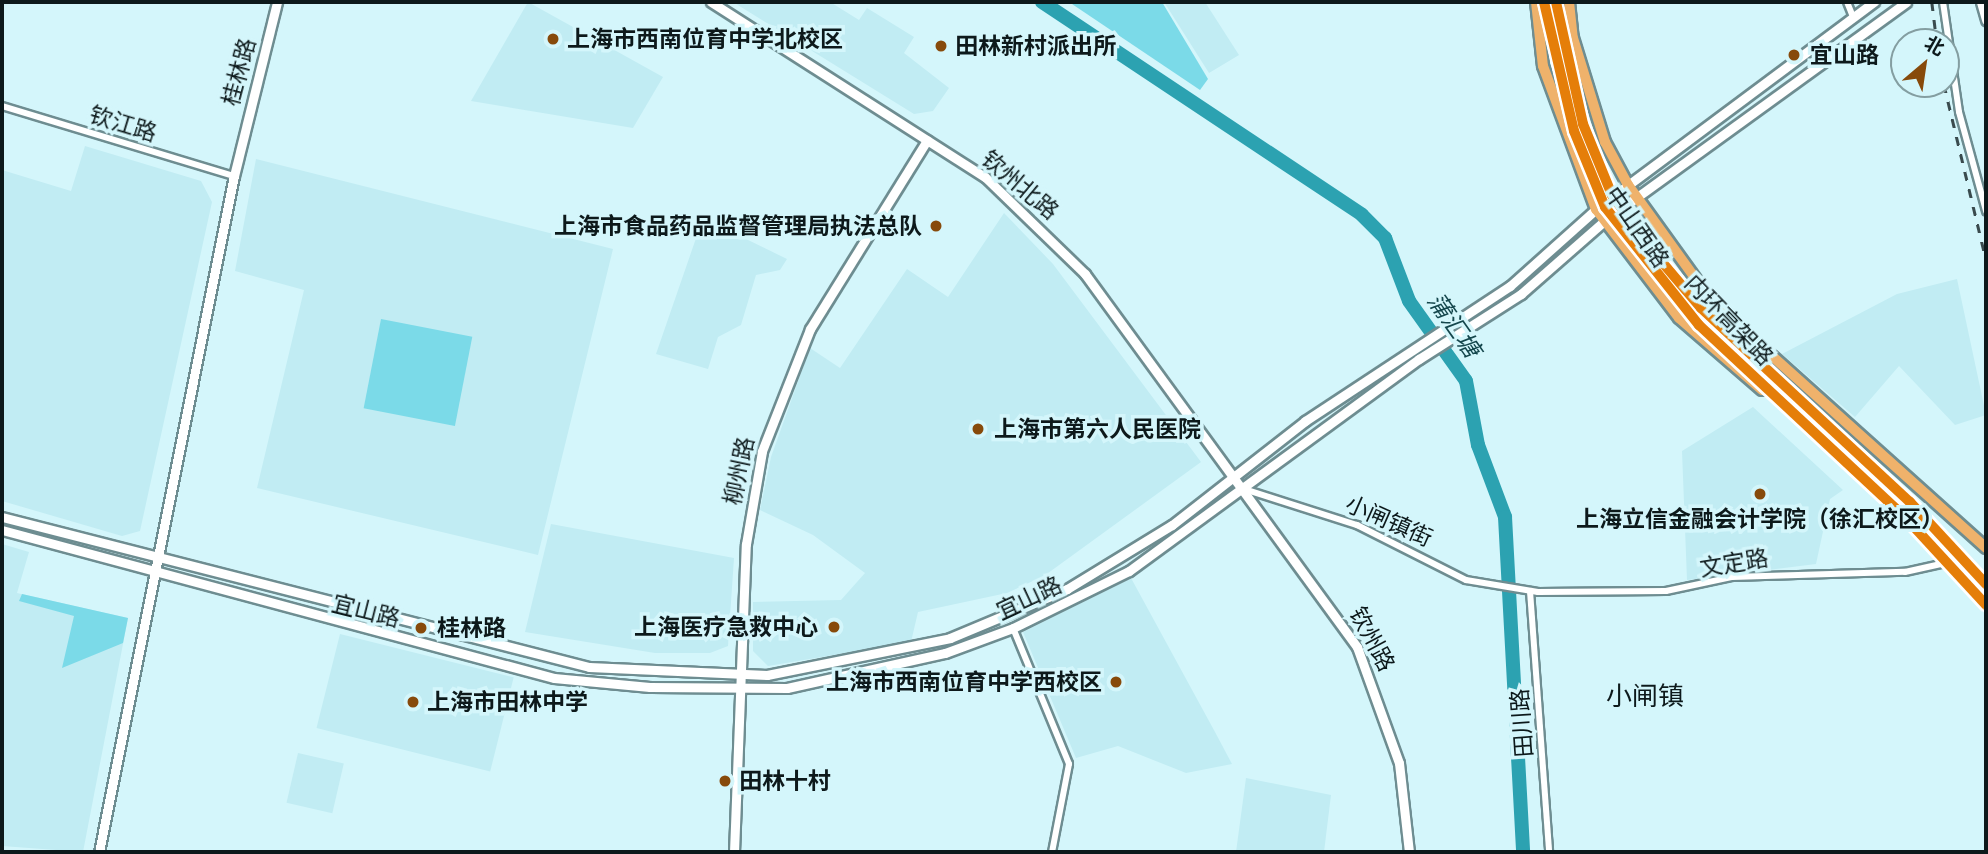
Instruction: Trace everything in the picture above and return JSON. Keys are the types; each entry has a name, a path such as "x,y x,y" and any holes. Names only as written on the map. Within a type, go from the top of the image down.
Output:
{"highway":[{"name":"内环高架路","path":"1545,2 1574,131 1605,207 1699,325 1904,516 1986,605"},
{"name":"内环高架路","path":"1556,2 1583,124 1612,195 1641,235 1701,309 1910,502 1986,585"}],"main road":[{"name":"桂林路","path":"99,852 234,176 277,2"},
{"name":"钦州北路","path":"711,2 994,184 1056,242 1233,474"},
{"name":"中山西路","path":"1536,2 1543,66 1595,209 1604,221 1679,318 1986,585"},
{"name":"中山西路","path":"1569,2 1573,38 1605,142 1628,185 1713,303 1986,548"},
{"name":"宜山路","path":"2,517 158,562 589,667 739,677 827,668 972,632 1105,568 1172,525 1233,474 1410,348 1510,286 1595,209 1874,2"},
{"name":"宜山路","path":"2,530 155,574 554,678 740,691 886,668 1013,628 1129,571 1419,359 1521,293 1604,221 1906,2"},
{"path":"1981,2 1986,20"},
{"name":"柳州路","path":"734,852 739,677 749,516 776,408 820,310 927,140"},
{"name":"钦州路","path":"1233,474 1340,619 1371,677 1399,763 1409,852"}],"street":[{"path":"1847,2 1853,18"},
{"path":"1943,2 1959,112 1986,211"},
{"name":"钦江路","path":"2,106 234,176"},
{"name":"小闸镇街","path":"1244,489 1333,515 1431,557 1466,580 1517,588"},
{"name":"文定路","path":"1517,588 1530,591 1666,591 1732,577 1919,571 1956,560"},
{"name":"田川路","path":"1530,591 1549,852"},
{"path":"1013,628 1069,764 1052,852"}],"shaded area":[{"name":"上海市西南位育中学北校区","path":"528,2 663,77 633,128 471,101"},
{"path":"733,2 830,2 859,20 867,8 914,37 904,53 949,88 933,111 914,114"},
{"path":"1069,2 1162,2 1208,79 1200,90"},
{"path":"1164,2 1205,2 1239,55 1209,73"},
{"path":"85,146 201,181 212,202 140,531 122,536 2,501 2,170 71,191"},
{"path":"256,159 613,249 538,555 257,488 304,290 235,271"},
{"name":"上海市第六人民医院","path":"1004,213 1053,264 1201,462 1044,576 1007,593 918,612 911,642 768,666 753,651 753,602 841,600 865,573 813,535 760,510 771,457 810,348 840,368 907,269 948,297"},
{"path":"703,218 787,259 780,270 756,275 741,325 718,337 708,369 656,354"},
{"path":"1957,279 1986,415 1955,425 1899,366 1855,417 1782,354 1897,294"},
{"path":"381,319 472,337 455,426 364,408"},
{"name":"上海立信金融会计学院（徐汇校区）","path":"1753,407 1843,490 1830,499 1816,564 1687,580 1682,451"},
{"path":"551,524 734,558 728,646 710,653 655,653 525,632"},
{"path":"2,544 29,552 17,593 128,618 83,852 2,846"},
{"name":"上海市西南位育中学西校区","path":"1131,578 1232,764 1186,773 1118,746 1076,758 1023,632"},
{"path":"22,594 128,618 123,643 62,668 74,616 19,601"},
{"name":"上海市田林中学","path":"340,634 514,677 490,771 317,728"},
{"path":"298,753 344,764 332,813 287,803"},
{"path":"1246,778 1331,795 1324,852 1236,852"}],"waterway":[{"name":"蒲汇塘","path":"1042,2 1362,215 1385,238 1409,301 1466,381 1478,445 1505,517 1523,852"}],"railway":[{"path":"1932,2 1935,28"},
{"path":"1947,98 1986,259"}],"place":[{"name":"上海市西南位育中学北校区","path":"553,39"},
{"name":"田林新村派出所","path":"941,46"},
{"name":"宜山路","path":"1794,55"},
{"name":"上海市食品药品监督管理局执法总队","path":"936,226"},
{"name":"上海市第六人民医院","path":"978,429"},
{"name":"上海立信金融会计学院（徐汇校区）","path":"1760,494"},
{"name":"上海医疗急救中心","path":"834,627"},
{"name":"桂林路","path":"421,628"},
{"name":"上海市西南位育中学西校区","path":"1116,682"},
{"name":"上海市田林中学","path":"413,702"},
{"name":"田林十村","path":"725,781"}],"district":[{"name":"小闸镇","path":"1645,697"}]}
